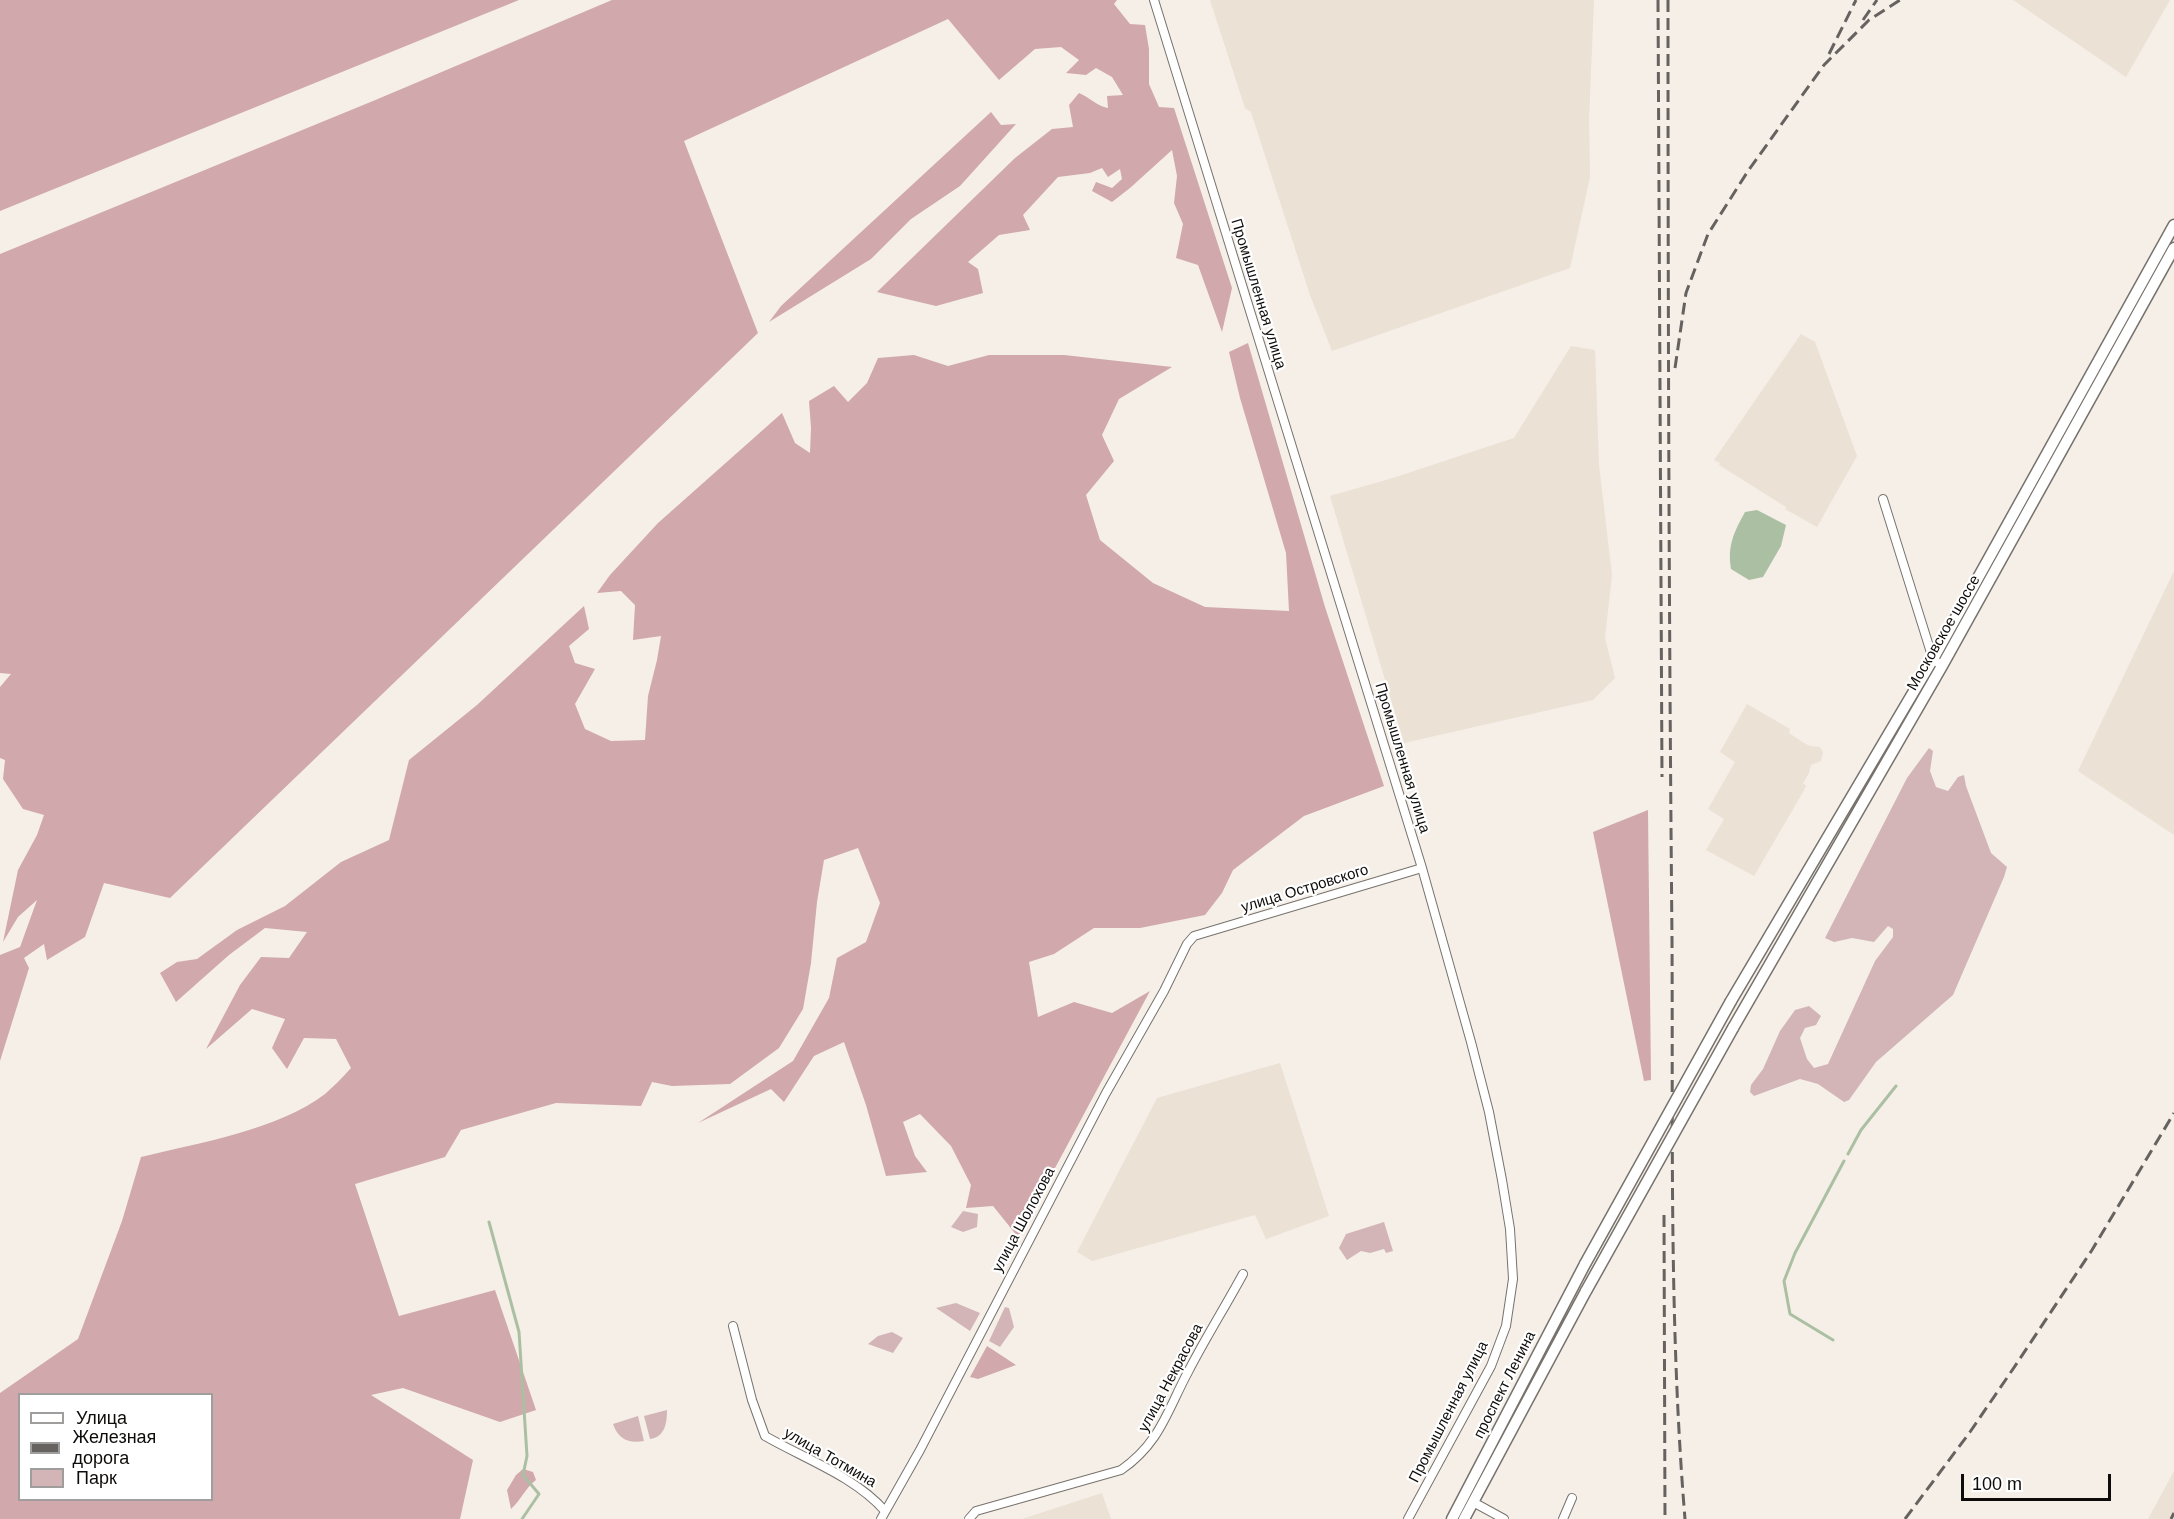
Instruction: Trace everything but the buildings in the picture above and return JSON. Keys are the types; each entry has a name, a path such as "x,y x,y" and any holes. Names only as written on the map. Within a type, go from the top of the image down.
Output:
{"main road":[{"name":"Московское шоссе","path":"1585,1264 1731,1001 1938,663 2174,225"},
{"name":"Московское шоссе","path":"1586,1291 2174,248"},
{"name":"проспект Ленина","path":"1452,1519 1585,1264"},
{"name":"проспект Ленина","path":"1464,1519 1586,1291"}],"street":[{"name":"Промышленная улица","path":"1154,0 1422,868 1489,1112 1510,1229 1513,1279 1506,1326 1491,1366 1408,1519"},
{"path":"1883,499 1938,663"},
{"name":"улица Островского","path":"1194,936 1422,868"},
{"name":"улица Шолохова","path":"883,1515 920,1450 1106,1093 1164,991 1187,944 1194,936"},
{"name":"улица Некрасова","path":"969,1519 976,1511 1121,1470 1136,1459 1152,1442 1163,1423 1187,1373 1243,1274"},
{"name":"улица Тотмина","path":"733,1326 752,1400 765,1436 822,1466 871,1496 883,1515"},
{"path":"1563,1519 1572,1498"},
{"path":"1473,1502 1503,1519"}],"shaded area":[{"path":"0,0 519,0 0,211"},
{"path":"612,0 1117,0 1114,4 1130,24 1145,25 1149,49 1149,84 1159,107 1174,108 1232,288 1222,332 1198,265 1176,258 1183,224 1174,203 1177,176 1172,150 1112,202 1092,191 1096,182 1112,188 1122,179 1120,169 1108,177 1102,168 1090,173 1058,177 1023,215 1030,230 999,235 968,262 978,269 983,293 936,306 877,292 1015,158 1052,129 1073,127 1069,105 1079,93 1108,108 1107,96 1123,95 1112,77 1096,68 1086,75 1066,73 1079,60 1061,47 1035,49 999,80 948,19 684,141 758,333 170,898 104,883 85,937 47,960 44,944 24,958 29,968 0,1061 0,955 20,947 37,900 18,917 3,942 18,870 37,835 44,815 23,809 3,779 5,760 0,758 0,687 11,674 0,673 0,254"},
{"path":"1210,0 1594,0 1589,119 1590,177 1570,268 1332,351 1310,295 1251,112 1245,108"},
{"path":"2013,0 2170,0 2126,77"},
{"path":"991,112 1001,125 1016,124 960,186 911,219 871,259 769,322 781,306"},
{"path":"1801,334 1815,342 1857,456 1817,527 1785,509 1786,507 1714,460"},
{"path":"1248,343 1325,607 1384,786 1304,816 1233,870 1222,893 1205,915 1140,928 1094,928 1054,954 1029,962 1038,1017 1074,1002 1112,1013 1150,991 1018,1237 993,1206 966,1208 971,1185 951,1146 920,1114 903,1122 915,1156 927,1172 886,1176 866,1105 844,1042 814,1056 784,1102 771,1089 698,1123 793,1061 829,998 837,958 866,942 880,903 858,848 824,860 803,1009 779,1048 730,1084 672,1086 652,1082 641,1106 556,1103 461,1130 445,1157 355,1184 399,1316 495,1290 536,1410 500,1422 403,1388 371,1395 473,1460 460,1519 0,1519 0,1393 78,1339 122,1221 141,1157 237,1134 284,1117 325,1094 351,1068 336,1039 304,1038 287,1069 272,1048 285,1019 252,1009 206,1049 240,985 261,957 289,958 307,932 265,928 229,955 176,1002 160,973 177,962 197,959 237,930 285,906 341,862 389,840 409,760 477,705 584,606 589,629 569,646 575,663 595,669 575,704 585,729 611,741 645,740 648,696 661,636 633,640 635,605 621,591 597,593 610,575 658,523 782,413 795,443 810,453 809,401 834,386 848,402 867,383 878,358 914,355 948,366 989,355 1064,355 1172,367 1119,399 1102,435 1114,461 1086,495 1100,540 1153,583 1205,607 1289,611 1286,553 1240,398 1229,352"},
{"path":"1571,346 1595,350 1599,465 1612,575 1605,638 1615,678 1593,700 1404,743 1330,496 1514,438"},
{"path":"1757,510 1786,525 1781,546 1763,577 1749,580 1731,569 1730,553 1735,533 1745,512"},
{"path":"2174,571 2174,835 2078,771"},
{"path":"1747,704 1790,729 1789,733 1804,743 1820,747 1823,752 1821,761 1811,765 1803,783 1806,786 1803,792 1754,876 1706,850 1724,819 1708,809 1735,762 1720,752"},
{"path":"1648,810 1651,1080 1644,1081 1593,832"},
{"path":"1280,1063 1329,1216 1266,1239 1255,1215 1092,1261 1077,1252 1157,1098"},
{"path":"987,1346 1016,1365 978,1379 970,1377"},
{"path":"523,1469 533,1472 536,1480 511,1509 507,1490 516,1475"},
{"path":"2174,1471 2174,1519 2148,1519"},
{"path":"1102,1493 1111,1519 1022,1519"}],"green space":[{"path":"1929,748 1933,751 1930,771 1936,787 1948,791 1958,777 1964,775 1991,853 2007,867 1953,995 1876,1062 1849,1100 1844,1102 1818,1084 1800,1079 1754,1096 1750,1092 1751,1085 1763,1069 1780,1031 1795,1010 1809,1006 1821,1016 1816,1025 1805,1028 1800,1038 1807,1059 1814,1068 1828,1064 1875,961 1893,937 1893,929 1888,926 1874,942 1852,938 1834,942 1825,938 1907,778"},
{"path":"963,1211 978,1214 977,1227 963,1232 951,1227"},
{"path":"1384,1222 1393,1251 1386,1253 1384,1249 1370,1253 1361,1251 1347,1260 1339,1248 1346,1234"},
{"path":"956,1303 980,1313 970,1331 936,1308"},
{"path":"1005,1307 1009,1308 1014,1327 1000,1347 989,1341"},
{"path":"892,1332 903,1338 893,1353 868,1344 878,1336"},
{"path":"667,1410 666,1424 662,1432 650,1439 644,1416"},
{"path":"638,1416 644,1441 634,1442 621,1437 613,1424"}],"waterway":[{"path":"1848,1154 1861,1130 1896,1086"},
{"path":"1833,1340 1790,1314 1784,1281 1795,1253 1844,1161"},
{"path":"489,1222 519,1332 527,1456 523,1475 539,1494 522,1519"}],"railway":[{"path":"1658,0 1662,777"},
{"path":"1668,0 1673,1229 1676,1374 1685,1519"},
{"path":"1829,54 1856,0"},
{"path":"1863,20 1877,0"},
{"path":"1675,368 1686,293 1708,234 1748,171 1824,65 1869,20 1900,0"},
{"path":"1905,1519 1970,1432 2092,1250 2174,1113"},
{"path":"1664,1215 1665,1519"},
{"path":"2171,1519 2174,1513"}]}
